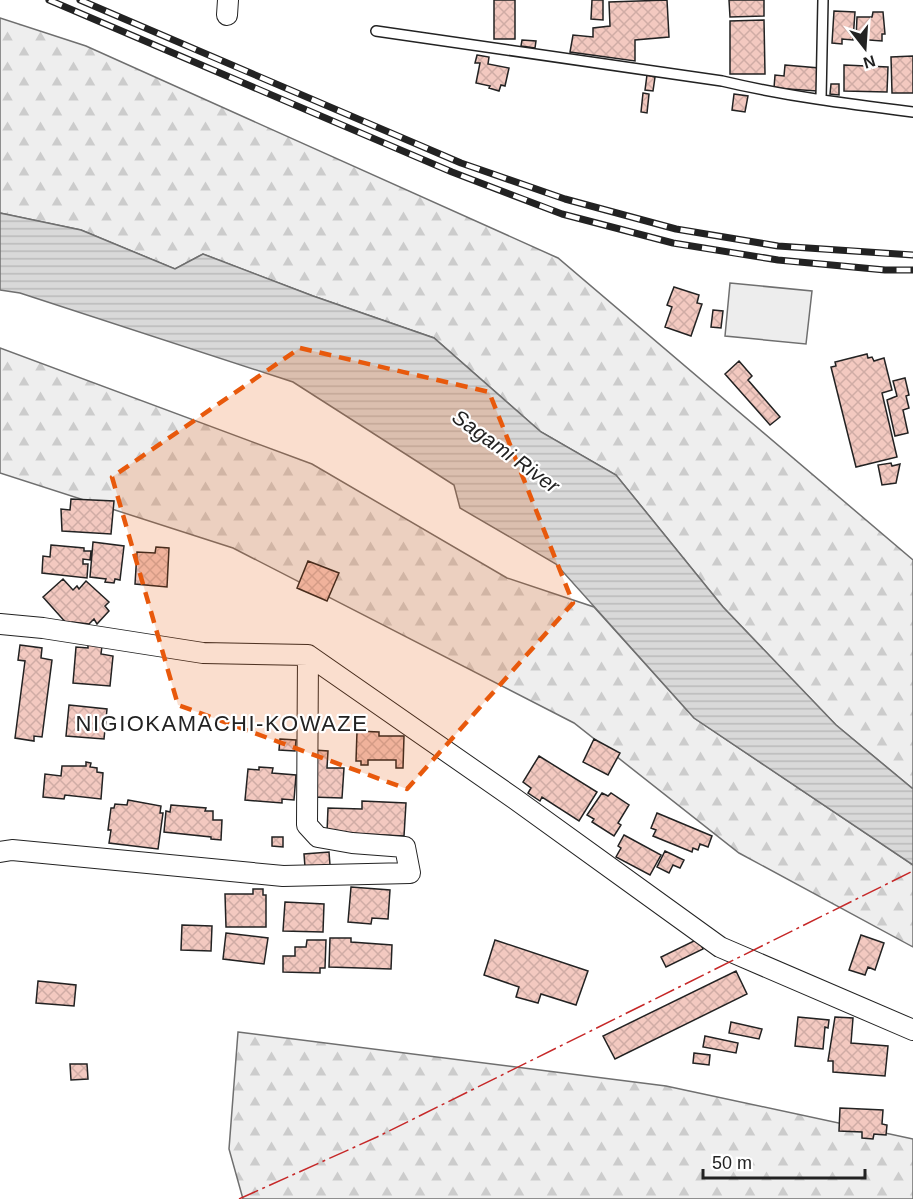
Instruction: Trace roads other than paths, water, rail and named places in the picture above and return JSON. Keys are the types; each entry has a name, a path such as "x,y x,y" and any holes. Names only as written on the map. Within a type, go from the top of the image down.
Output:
{"street":[{"path":"0,624 44,628 203,653 308,655 515,799 720,947 913,1030"},
{"path":"0,852 12,850 283,876 410,873 405,847 352,843 318,837 307,825 308,655"}],"lane":[{"path":"820,99 823,0"},
{"path":"376,31 722,81 871,108 913,112"}],"water":[{"name":"Sagami River","path":"0,213 81,230 175,269 203,254 313,296 434,338 541,432 616,475 723,607 836,725 913,789 913,865 694,718 556,564 460,508 454,485 293,382 20,293 0,290"}],"railway":[{"path":"49,0 452,172 562,214 673,243 778,260 885,270 913,270"},
{"path":"80,0 461,163 565,199 676,229 778,246 913,255"}],"district":[{"name":"NIGIOKAMACHI-KOWAZE","path":"222,723"}]}
